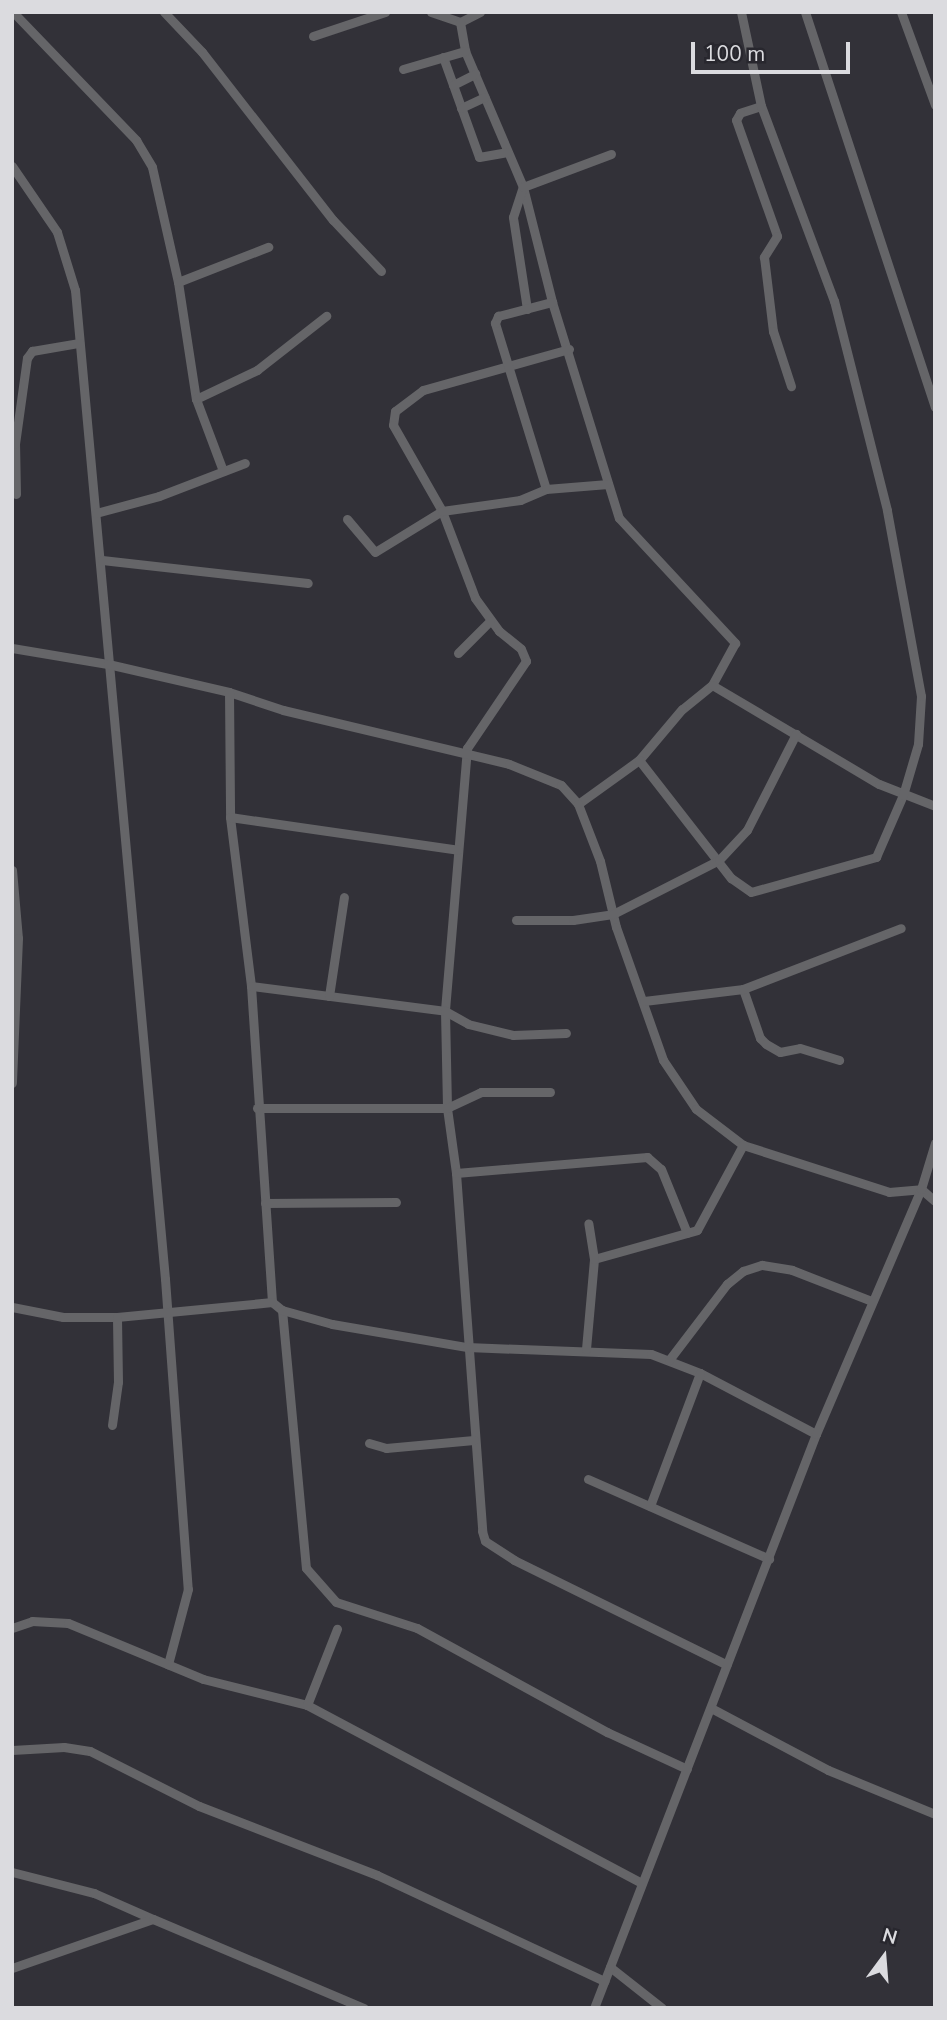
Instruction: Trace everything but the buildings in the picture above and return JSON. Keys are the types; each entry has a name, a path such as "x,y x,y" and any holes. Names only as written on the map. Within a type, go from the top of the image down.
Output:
{"street":[{"path":"13,12 136,140 152,167 162,200 178,282 196,399 223,471"},
{"path":"164,12 202,52 332,220 381,271"},
{"path":"313,36 385,12"},
{"path":"431,12 460,22 480,12"},
{"path":"639,760 737,883 751,892 870,861 903,795 918,744 921,696 905,593 834,302 761,106 741,12"},
{"path":"805,12 935,407"},
{"path":"901,12 935,105"},
{"path":"460,22 465,51 523,187 552,302 569,349 608,484 629,532 732,636 733,651 712,685 682,709 639,760 578,804"},
{"path":"402,69 465,51"},
{"path":"443,57 479,157 509,152"},
{"path":"453,85 475,74"},
{"path":"461,108 485,97"},
{"path":"761,106 740,113 736,120 777,236 764,257 773,331 792,386"},
{"path":"527,309 513,209 523,187 611,154"},
{"path":"12,166 42,205 64,248 75,290 102,560 108,664 167,1314 188,1589 169,1664"},
{"path":"520,244 535,239"},
{"path":"178,282 268,247"},
{"path":"546,489 505,368 495,323 498,316 552,302"},
{"path":"196,399 257,370 326,316"},
{"path":"16,494 15,444 27,358 32,351 79,343"},
{"path":"569,349 423,390 395,411 396,434 442,511 475,598 490,621 521,649 526,661 466,753 445,1011 447,1108 456,1173 474,1440 485,1541 514,1560 727,1665"},
{"path":"96,513 159,496 245,463"},
{"path":"347,519 375,552 442,511 520,500 546,489 608,484"},
{"path":"102,560 308,583"},
{"path":"458,653 490,621"},
{"path":"12,648 108,664 229,692 283,710 466,753 561,785 578,804 663,1060 682,1091 722,1132 743,1145 889,1192 921,1189 935,1201"},
{"path":"712,685 903,795 935,806"},
{"path":"229,692 230,817 251,986 257,1108 272,1302"},
{"path":"516,919 573,920 613,914 719,860 747,830 796,734"},
{"path":"230,817 458,850"},
{"path":"12,870 12,1083"},
{"path":"329,996 344,897"},
{"path":"645,1001 743,989 901,928"},
{"path":"251,986 445,1011 468,1024 513,1035 566,1033"},
{"path":"743,989 766,1044 780,1052 800,1048 839,1060"},
{"path":"257,1108 447,1108 481,1092 550,1091"},
{"path":"594,2008 816,1434 869,1300 921,1189 935,1143"},
{"path":"594,1259 687,1233 704,1222 743,1145"},
{"path":"456,1173 647,1157 661,1169 687,1233"},
{"path":"265,1203 396,1202"},
{"path":"586,1349 594,1259 588,1223"},
{"path":"669,1360 727,1284 743,1271 762,1265 784,1267 869,1300"},
{"path":"12,1307 63,1317 117,1317 167,1314 222,1304 272,1302 282,1310 332,1324 467,1348 586,1349 669,1360 700,1373 816,1434"},
{"path":"282,1310 306,1568 320,1588 336,1602 417,1628 607,1732 687,1769"},
{"path":"112,1425 118,1382 117,1317"},
{"path":"650,1506 700,1373"},
{"path":"369,1443 386,1448 474,1440"},
{"path":"588,1479 769,1559"},
{"path":"12,1628 53,1619 203,1679 307,1705 642,1883"},
{"path":"307,1705 337,1629"},
{"path":"711,1708 828,1770 935,1814"},
{"path":"12,1750 64,1747 90,1751 199,1806 377,1875 604,1981"},
{"path":"12,1872 94,1893 364,2008"},
{"path":"12,1968 153,1919"},
{"path":"610,1967 662,2008"}]}
